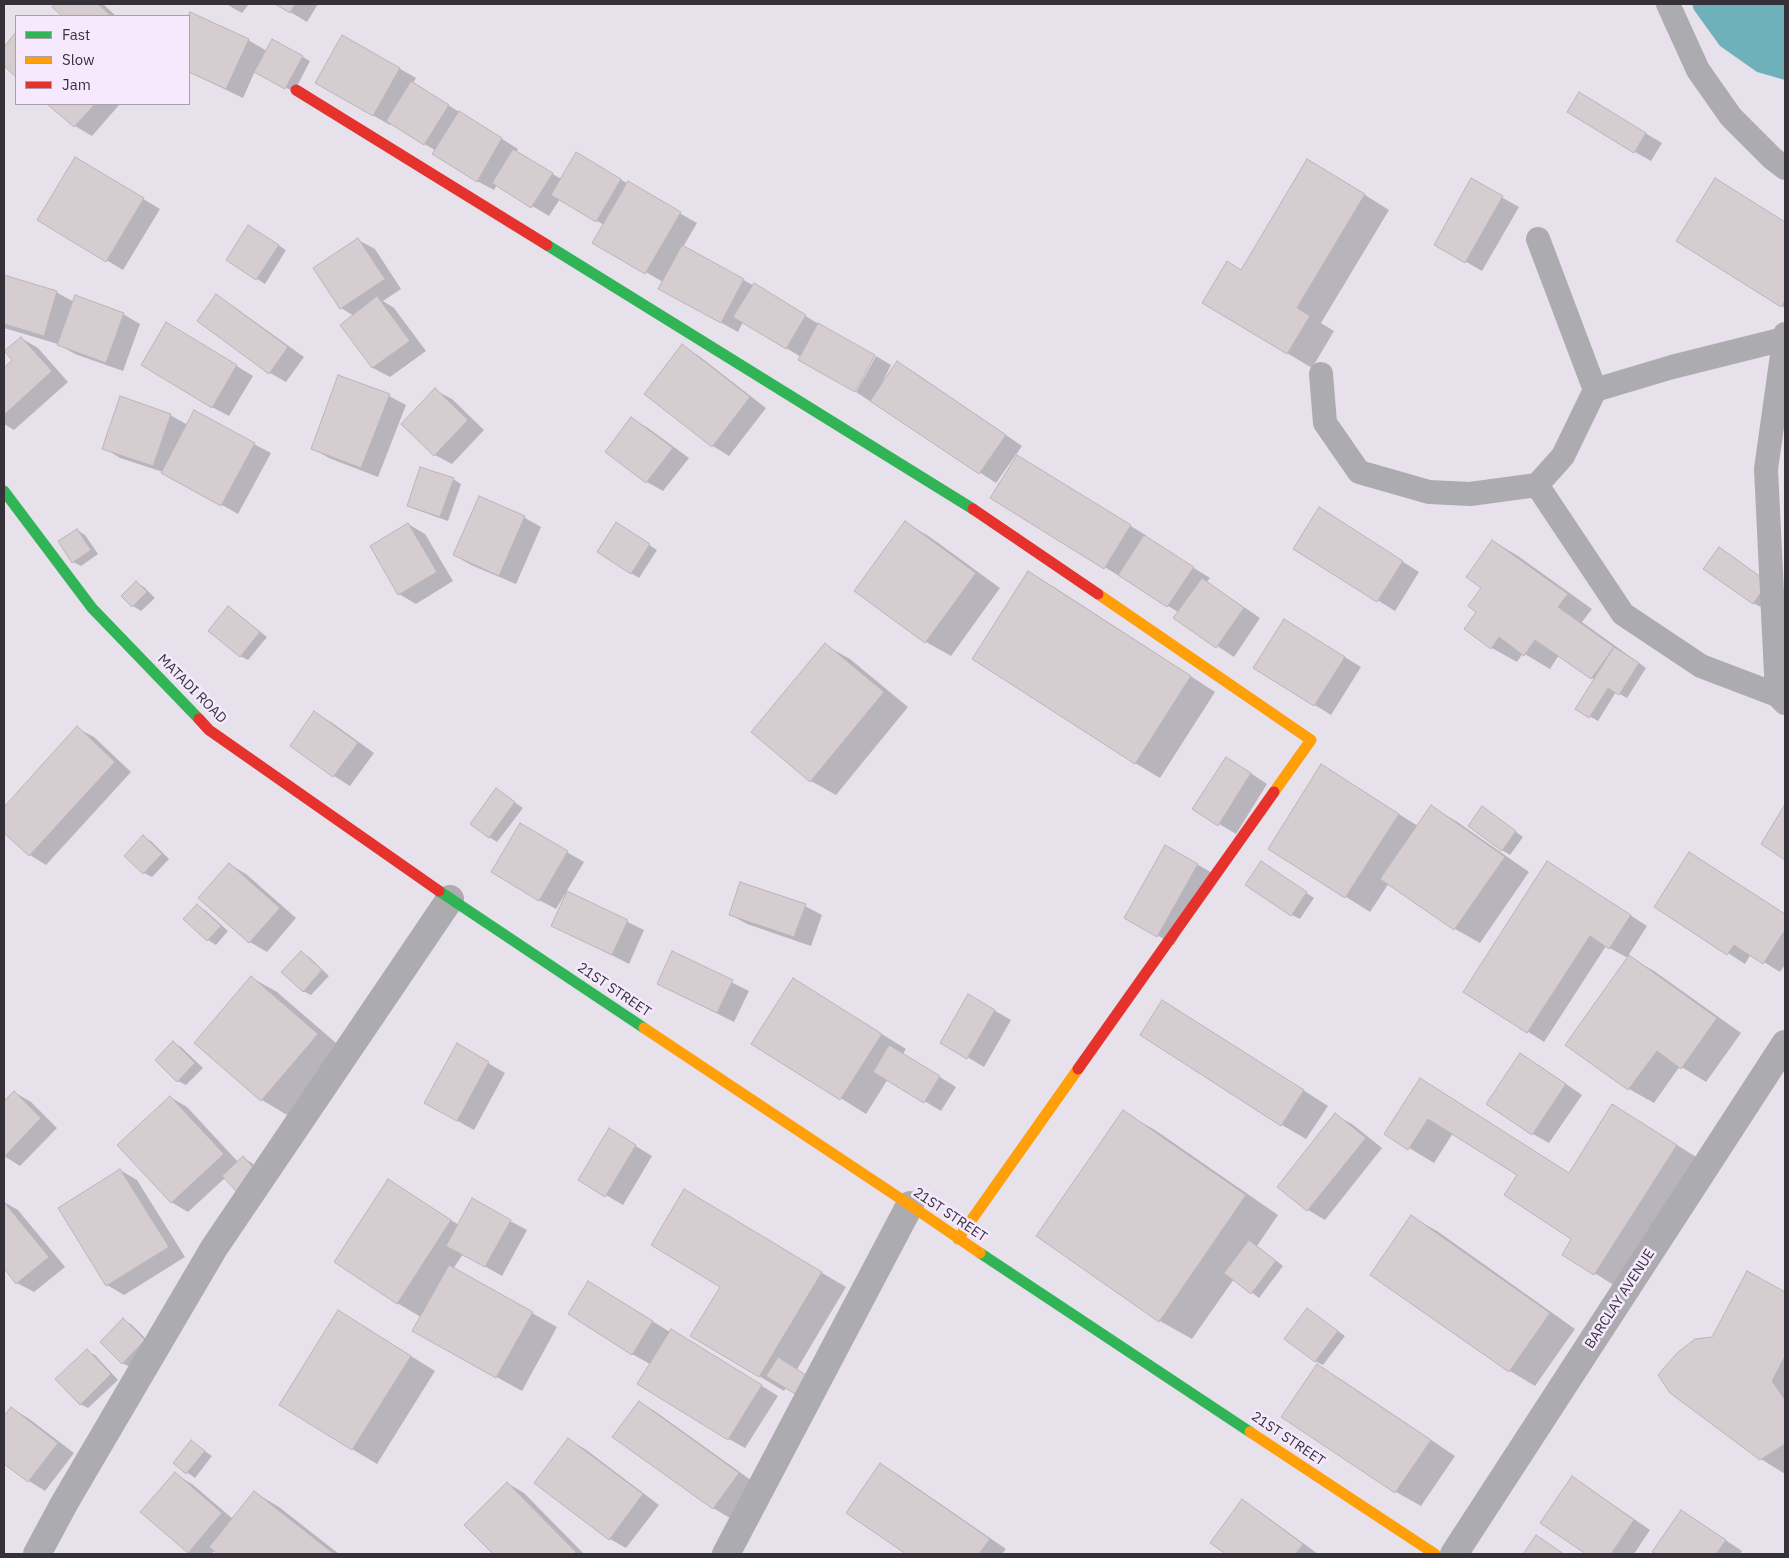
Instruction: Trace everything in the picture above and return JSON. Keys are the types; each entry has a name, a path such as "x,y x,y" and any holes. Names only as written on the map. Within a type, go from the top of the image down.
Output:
{"street":[{"path":"296,90 966,504 1311,740 958,1239"},
{"name":"MATADI ROAD","path":"4,491 92,608 209,730 450,899"},
{"path":"37,1554 65,1502 214,1248 450,899"},
{"name":"21ST STREET","path":"450,899 910,1205 958,1239 1434,1554"},
{"name":"BARCLAY AVENUE","path":"1454,1554 1785,1044"},
{"path":"726,1554 910,1205"}],"lane":[{"path":"1668,4 1698,70 1726,110 1772,158 1785,168"},
{"path":"1321,374 1325,423 1360,472 1429,492 1470,494 1537,485 1563,456 1595,390 1538,239"},
{"path":"1537,485 1623,614 1701,666 1781,699 1766,469 1785,336 1595,390"}],"water":[{"path":"1692,4 1785,4 1785,80 1757,72 1720,46 1694,10"}],"building":[{"path":"55,4 98,4 110,15 61,15 52,7"},
{"path":"275,4 295,4 290,13"},
{"path":"190,12 249,39 226,89 190,72"},
{"path":"15,33 15,76 4,66 4,47"},
{"path":"342,35 400,68 373,116 315,83"},
{"path":"272,39 303,56 285,89 254,72"},
{"path":"411,81 449,105 424,145 386,121"},
{"path":"1579,92 1646,133 1634,153 1567,112"},
{"path":"48,105 94,105 74,127"},
{"path":"459,111 502,138 477,182 432,154"},
{"path":"513,149 553,173 531,208 492,183"},
{"path":"576,152 621,179 596,222 551,195"},
{"path":"75,157 144,198 106,262 37,220"},
{"path":"1307,159 1365,194 1297,308 1310,316 1287,354 1202,303 1227,261 1241,270"},
{"path":"1471,178 1503,196 1465,263 1434,245"},
{"path":"1715,178 1785,222 1785,300 1781,307 1676,241"},
{"path":"628,181 681,212 645,274 592,243"},
{"path":"248,225 279,245 256,280 226,260"},
{"path":"358,238 385,279 340,309 313,268"},
{"path":"682,245 744,279 721,323 658,289"},
{"path":"4,275 57,291 44,336 4,324"},
{"path":"754,283 806,315 786,349 733,317"},
{"path":"216,294 288,347 269,374 197,321"},
{"path":"75,295 124,313 106,363 57,345"},
{"path":"377,296 410,341 372,368 340,325"},
{"path":"166,322 237,365 212,408 141,365"},
{"path":"818,323 875,355 855,392 798,360"},
{"path":"21,337 52,371 4,415 4,368 12,360 4,351"},
{"path":"682,344 750,397 712,447 644,394"},
{"path":"897,361 1006,435 979,474 870,401"},
{"path":"338,375 390,394 361,468 311,449"},
{"path":"435,388 468,420 434,456 401,424"},
{"path":"120,396 171,414 153,466 102,449"},
{"path":"194,410 255,443 221,506 161,473"},
{"path":"631,417 673,448 646,483 605,452"},
{"path":"1017,455 1131,525 1104,569 990,498"},
{"path":"420,467 454,478 440,517 407,506"},
{"path":"479,496 525,516 499,576 453,555"},
{"path":"1319,507 1403,561 1377,602 1293,549"},
{"path":"905,521 976,573 925,643 854,591"},
{"path":"616,522 650,544 631,574 597,552"},
{"path":"408,523 437,572 398,595 370,546"},
{"path":"77,529 91,550 72,563 58,541"},
{"path":"1144,535 1194,567 1167,607 1118,575"},
{"path":"1492,540 1568,594 1558,607 1614,647 1591,679 1535,640 1524,656 1499,637 1491,649 1464,629 1476,612 1468,606 1481,588 1466,577"},
{"path":"1719,547 1768,582 1753,604 1703,569"},
{"path":"1028,571 1191,676 1135,764 972,659"},
{"path":"1202,578 1244,608 1216,648 1173,618"},
{"path":"136,581 147,592 132,607 121,596"},
{"path":"228,606 260,632 240,657 208,631"},
{"path":"1284,619 1345,657 1314,706 1253,668"},
{"path":"825,643 884,692 810,782 751,732"},
{"path":"1614,647 1639,663 1619,695 1608,688 1589,718 1575,709"},
{"path":"314,711 358,743 333,777 290,746"},
{"path":"77,726 115,762 29,856 4,833 4,807"},
{"path":"1226,757 1251,773 1218,826 1192,809"},
{"path":"1321,764 1399,814 1345,898 1268,849"},
{"path":"496,788 515,802 489,838 470,824"},
{"path":"1431,805 1505,857 1454,930 1380,879"},
{"path":"1482,806 1516,831 1502,851 1468,826"},
{"path":"1785,807 1785,860 1761,844"},
{"path":"520,823 568,851 539,901 491,872"},
{"path":"143,835 162,854 143,874 124,856"},
{"path":"1165,845 1198,864 1157,937 1124,918"},
{"path":"1689,852 1785,914 1785,930 1763,964 1734,945 1727,955 1654,907"},
{"path":"1261,861 1307,892 1291,916 1245,885"},
{"path":"1547,861 1631,915 1609,949 1590,936 1527,1033 1463,992"},
{"path":"229,863 280,908 249,943 198,898"},
{"path":"740,882 806,904 794,937 729,915"},
{"path":"567,891 628,920 612,955 551,926"},
{"path":"197,904 221,926 207,941 183,919"},
{"path":"301,951 322,970 303,992 281,972"},
{"path":"672,951 733,980 717,1013 657,984"},
{"path":"1629,955 1717,1018 1681,1069 1657,1051 1628,1090 1565,1045"},
{"path":"251,976 318,1034 261,1101 194,1043"},
{"path":"793,978 882,1034 840,1100 751,1044"},
{"path":"968,994 995,1010 967,1059 940,1043"},
{"path":"1162,1000 1304,1090 1281,1126 1140,1035"},
{"path":"173,1041 195,1063 177,1082 155,1060"},
{"path":"457,1043 489,1062 457,1121 424,1103"},
{"path":"889,1045 940,1076 924,1103 873,1072"},
{"path":"1520,1053 1566,1084 1532,1135 1486,1104"},
{"path":"1420,1078 1569,1173 1612,1104 1677,1145 1594,1275 1562,1255 1571,1239 1504,1195 1517,1175 1428,1119 1408,1150 1384,1134"},
{"path":"14,1091 41,1118 4,1157 4,1101"},
{"path":"170,1096 224,1154 171,1203 117,1145"},
{"path":"1123,1110 1246,1195 1159,1322 1036,1236"},
{"path":"1335,1113 1366,1138 1307,1211 1277,1187"},
{"path":"609,1128 636,1145 605,1197 578,1180"},
{"path":"243,1156 258,1173 237,1192 222,1176"},
{"path":"120,1169 169,1247 106,1286 58,1208"},
{"path":"388,1179 451,1220 397,1304 334,1262"},
{"path":"684,1189 822,1272 759,1377 690,1336 720,1287 651,1245"},
{"path":"472,1198 511,1220 485,1267 446,1246"},
{"path":"4,1202 49,1257 16,1284 4,1268"},
{"path":"1411,1215 1550,1313 1509,1372 1370,1275"},
{"path":"1249,1240 1276,1261 1251,1294 1224,1273"},
{"path":"449,1265 533,1312 496,1378 412,1331"},
{"path":"1747,1271 1785,1292 1785,1356 1772,1381 1785,1400 1785,1444 1760,1460 1670,1393 1658,1375 1677,1353 1695,1339 1712,1337"},
{"path":"588,1281 653,1321 632,1355 568,1314"},
{"path":"1307,1308 1338,1331 1315,1362 1284,1339"},
{"path":"338,1310 411,1356 352,1450 279,1405"},
{"path":"123,1318 145,1340 122,1364 100,1342"},
{"path":"671,1329 762,1385 728,1440 637,1384"},
{"path":"87,1349 111,1374 80,1405 55,1379"},
{"path":"778,1357 809,1377 797,1395 766,1376"},
{"path":"1317,1364 1431,1440 1395,1493 1281,1417"},
{"path":"639,1401 739,1473 713,1509 612,1437"},
{"path":"11,1407 58,1443 28,1482 4,1464 4,1416"},
{"path":"568,1438 643,1494 609,1540 534,1483"},
{"path":"191,1440 205,1451 186,1474 173,1463"},
{"path":"880,1463 990,1539 979,1554 906,1554 846,1513"},
{"path":"175,1472 222,1513 188,1553 140,1512"},
{"path":"1572,1476 1634,1520 1611,1554 1586,1554 1540,1523"},
{"path":"507,1482 576,1552 574,1554 493,1554 464,1525"},
{"path":"254,1491 334,1554 218,1554 209,1547"},
{"path":"1242,1499 1303,1544 1296,1554 1226,1554 1210,1543"},
{"path":"1681,1510 1726,1540 1716,1554 1656,1554 1652,1552"},
{"path":"1536,1535 1564,1554 1523,1554"}],"traffic: fast":[{"path":"547,245 973,509"},
{"path":"4,491 92,608 199,719"},
{"path":"439,891 644,1028"},
{"path":"980,1253 1250,1432"}],"traffic: slow":[{"path":"1098,594 1311,740 1274,792"},
{"path":"644,1028 980,1253"},
{"path":"958,1239 1078,1069"},
{"path":"1250,1432 1435,1554"}],"traffic: jam":[{"path":"296,90 547,245"},
{"path":"973,509 1098,594"},
{"path":"199,719 209,730 439,891"},
{"path":"1078,1069 1274,792"}]}
